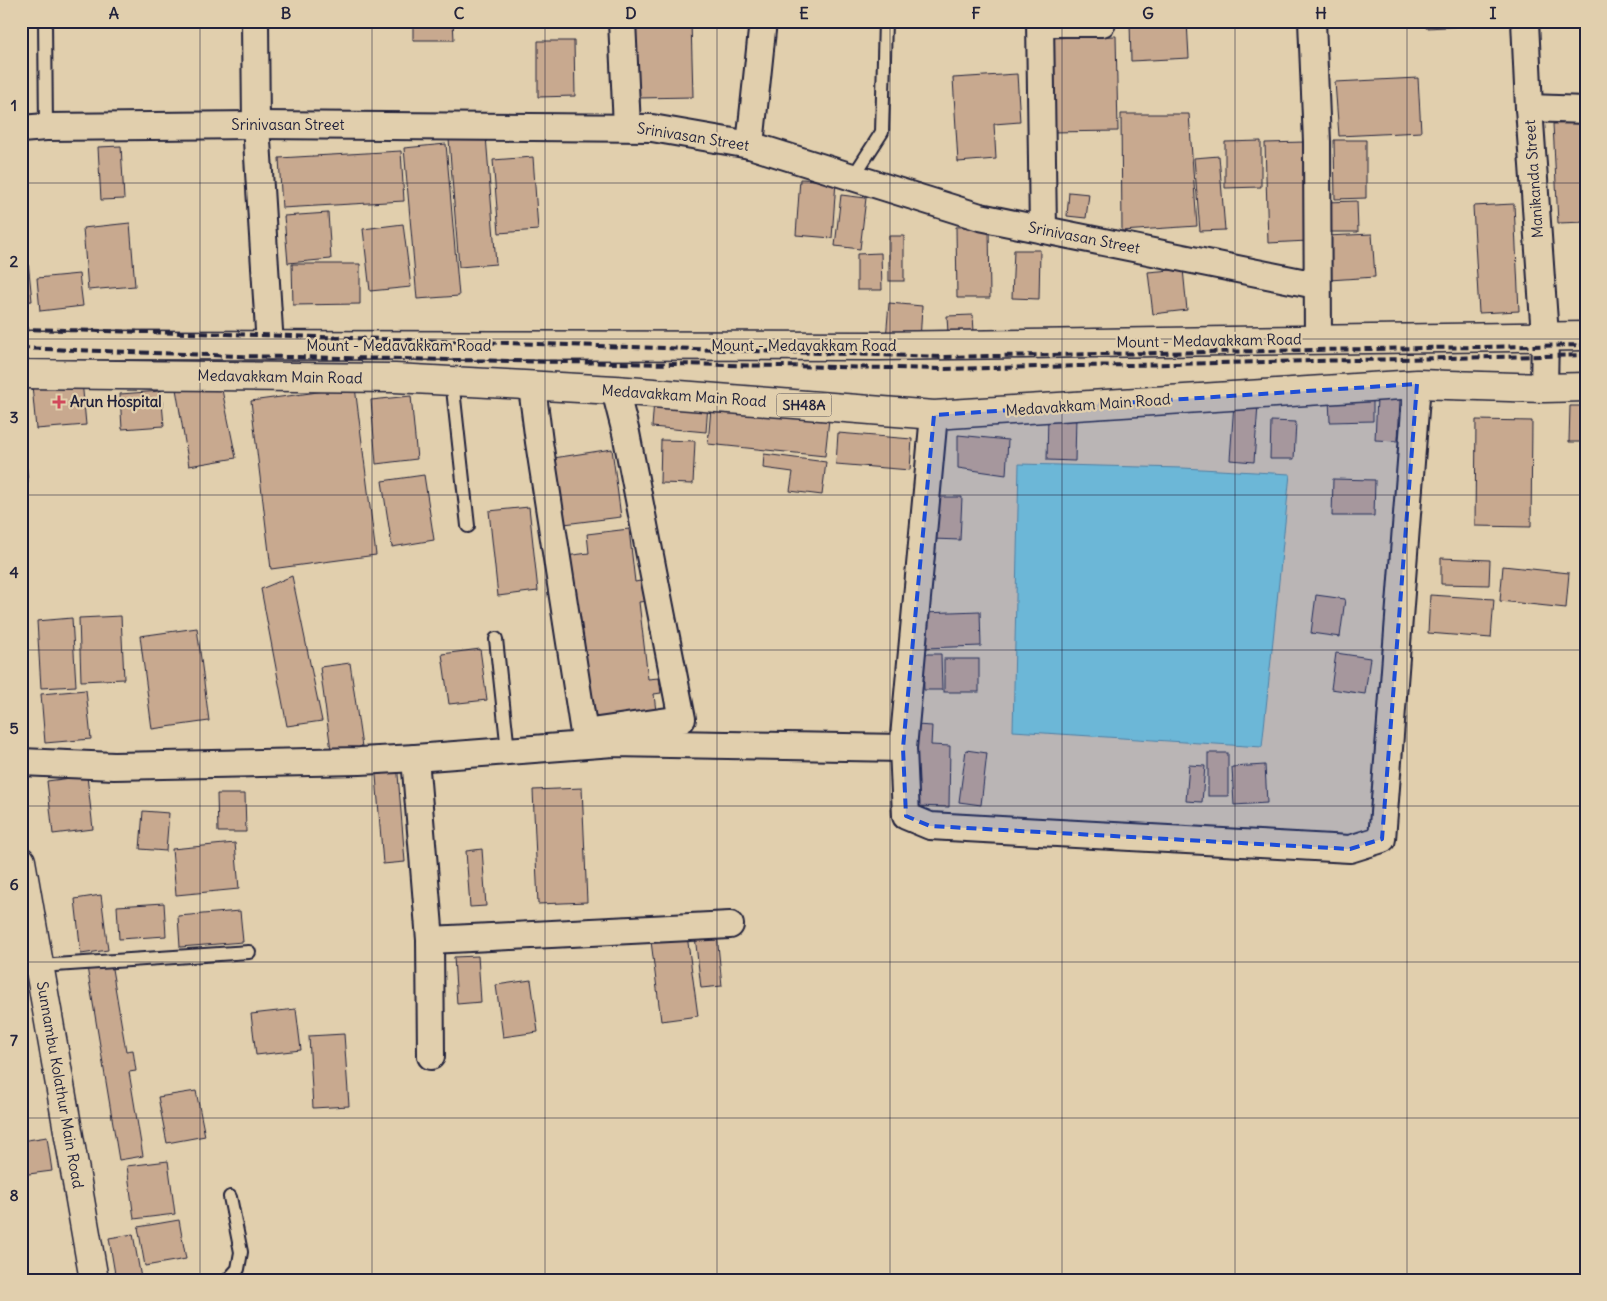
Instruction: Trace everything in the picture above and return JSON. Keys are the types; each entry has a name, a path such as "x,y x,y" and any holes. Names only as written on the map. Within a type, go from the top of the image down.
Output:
{"main road":[{"name":"Mount - Medavakkam Road","path":"21,345 878,346 1586,336"},
{"name":"Medavakkam Main Road","path":"21,374 452,380 615,390 934,415 1417,384 1544,388 1586,387"},
{"name":"Sunnambu Kolathur Main Road","path":"21,861 94,1280"}],"street":[{"path":"255,21 256,124 270,346"},
{"path":"622,21 627,127"},
{"path":"750,145 763,21"},
{"path":"1312,21 1317,142 1316,285 1318,339"},
{"name":"Manikanda Street","path":"1525,21 1529,108 1545,336 1544,388"},
{"path":"1043,230 1040,22 1102,23"},
{"path":"1529,108 1586,110"},
{"name":"Srinivasan Street","path":"33,128 256,124 652,128 750,145 980,217 1316,285"},
{"path":"934,415 903,748 906,816 930,826 1350,849 1382,839 1417,384"},
{"path":"532,386 584,733 682,719 626,433 615,390"},
{"path":"21,762 114,766 415,758 613,743 903,748"},
{"path":"415,758 430,940 431,1056"},
{"path":"430,940 730,925"}],"lane":[{"path":"33,128 46,21"},
{"path":"853,177 882,132 885,21"},
{"path":"452,380 468,526"},
{"path":"496,639 508,751"},
{"path":"40,966 249,952"},
{"path":"228,1280 238,1269 241,1252 230,1197"}],"highlighted area":[{"path":"1417,384 1382,839 1350,849 930,826 906,816 903,748 934,415"}],"water":[{"path":"1019,464 1183,468 1290,474 1262,747 1013,731"}],"building":[{"path":"413,21 453,21 454,40 413,40"},
{"path":"636,21 691,21 693,97 638,98"},
{"path":"1187,21 1189,58 1131,61 1130,22"},
{"path":"1425,21 1486,21 1486,25 1426,28"},
{"path":"1570,21 1586,21 1586,26 1570,26"},
{"path":"1116,36 1118,131 1051,132 1049,38"},
{"path":"538,41 574,41 575,96 538,97"},
{"path":"1017,74 1020,122 994,124 996,159 958,162 953,78"},
{"path":"1418,78 1421,132 1339,136 1335,82"},
{"path":"1121,114 1189,114 1197,226 1122,231"},
{"path":"1586,123 1586,222 1558,223 1553,124"},
{"path":"486,136 496,264 459,267 449,139"},
{"path":"1334,140 1366,140 1366,198 1335,199"},
{"path":"1261,141 1261,187 1225,188 1225,142"},
{"path":"1305,142 1308,241 1268,243 1265,143"},
{"path":"446,144 459,296 417,299 404,148"},
{"path":"121,146 124,199 101,200 98,147"},
{"path":"401,151 404,201 282,208 279,158"},
{"path":"1219,156 1225,230 1200,231 1194,158"},
{"path":"533,157 538,230 499,233 493,160"},
{"path":"800,179 836,181 832,238 796,235"},
{"path":"21,191 32,301 21,302"},
{"path":"1069,192 1089,194 1086,218 1067,216"},
{"path":"841,195 866,198 860,249 835,246"},
{"path":"1357,201 1358,232 1326,232 1326,202"},
{"path":"1514,204 1519,311 1479,313 1473,206"},
{"path":"328,213 331,259 288,263 284,216"},
{"path":"130,223 135,286 88,290 83,228"},
{"path":"403,224 411,287 370,291 363,229"},
{"path":"989,226 990,298 957,298 956,227"},
{"path":"1372,234 1375,277 1329,280 1326,236"},
{"path":"889,236 904,236 904,281 889,281"},
{"path":"1014,250 1040,250 1039,299 1012,298"},
{"path":"881,253 882,290 857,290 857,254"},
{"path":"292,264 360,264 360,304 293,305"},
{"path":"1183,269 1187,310 1153,314 1148,272"},
{"path":"79,274 83,306 40,311 37,278"},
{"path":"889,303 922,306 920,342 886,339"},
{"path":"973,315 974,332 948,333 947,316"},
{"path":"82,380 86,425 36,429 32,385"},
{"path":"175,383 221,385 236,458 189,466"},
{"path":"355,387 376,555 271,569 251,401"},
{"path":"161,391 164,426 122,429 120,394"},
{"path":"411,396 417,459 376,464 371,400"},
{"path":"1329,398 1373,398 1373,421 1330,422"},
{"path":"1377,398 1400,399 1398,441 1375,440"},
{"path":"654,400 708,404 706,432 652,427"},
{"path":"1234,403 1258,405 1254,462 1230,460"},
{"path":"1570,406 1586,406 1586,442 1569,442"},
{"path":"711,408 829,419 825,456 708,444"},
{"path":"21,414 28,482 21,483"},
{"path":"1048,414 1076,415 1075,461 1047,460"},
{"path":"1476,420 1532,421 1531,527 1475,526"},
{"path":"1271,421 1296,422 1294,459 1270,459"},
{"path":"838,433 912,439 910,470 836,464"},
{"path":"958,435 1008,440 1006,475 958,468"},
{"path":"661,440 695,441 693,484 660,483"},
{"path":"612,449 621,517 556,525 547,459"},
{"path":"764,454 826,462 822,495 790,491 793,472 763,468"},
{"path":"424,475 434,540 392,547 382,481"},
{"path":"1333,479 1375,480 1374,516 1332,516"},
{"path":"933,497 962,497 960,540 932,539"},
{"path":"529,507 538,591 498,596 489,511"},
{"path":"629,529 635,582 646,580 648,601 639,602 648,679 659,678 661,693 654,694 656,712 592,720 579,609 571,609 565,556 589,553 587,534"},
{"path":"1441,558 1490,560 1489,585 1441,584"},
{"path":"1503,566 1569,573 1566,608 1500,601"},
{"path":"292,576 322,721 287,726 261,589"},
{"path":"1316,595 1345,599 1340,637 1311,633"},
{"path":"1430,595 1494,599 1491,638 1428,633"},
{"path":"980,611 981,646 923,648 922,613"},
{"path":"121,616 124,679 81,681 79,618"},
{"path":"72,618 76,686 41,688 37,621"},
{"path":"197,628 209,721 152,729 140,636"},
{"path":"480,649 487,700 449,704 442,654"},
{"path":"1336,653 1370,658 1365,694 1331,689"},
{"path":"923,654 941,654 942,690 924,690"},
{"path":"944,659 979,659 979,692 944,692"},
{"path":"350,663 363,754 332,758 320,667"},
{"path":"86,690 91,739 45,743 41,694"},
{"path":"916,725 932,726 931,745 950,746 949,807 913,806"},
{"path":"966,750 987,753 981,805 959,802"},
{"path":"1208,753 1228,753 1228,796 1208,796"},
{"path":"397,762 405,862 383,864 375,763"},
{"path":"1189,765 1205,766 1202,802 1186,801"},
{"path":"1265,765 1267,803 1234,805 1232,767"},
{"path":"87,776 93,829 53,834 47,781"},
{"path":"582,788 587,902 538,904 533,790"},
{"path":"217,794 245,794 246,832 218,832"},
{"path":"143,811 169,813 166,851 140,849"},
{"path":"235,843 239,889 176,895 172,849"},
{"path":"482,849 486,906 470,907 466,851"},
{"path":"101,895 108,950 81,954 75,899"},
{"path":"164,903 166,936 119,939 117,906"},
{"path":"240,911 243,942 180,947 178,916"},
{"path":"686,928 698,1016 661,1021 650,933"},
{"path":"717,934 722,986 701,988 695,936"},
{"path":"478,956 481,1002 457,1004 454,957"},
{"path":"111,963 126,1051 133,1050 136,1071 129,1072 143,1156 119,1160 87,967"},
{"path":"531,980 538,1032 503,1037 496,985"},
{"path":"296,1009 301,1050 256,1055 251,1014"},
{"path":"344,1034 349,1106 313,1108 309,1036"},
{"path":"196,1091 205,1136 167,1143 158,1097"},
{"path":"47,1137 52,1171 21,1175 21,1141"},
{"path":"168,1161 175,1214 134,1219 127,1166"},
{"path":"179,1220 186,1259 145,1266 138,1227"},
{"path":"133,1234 141,1278 116,1280 109,1238"}],"railway":[{"path":"21,329 941,357 1586,345"},
{"path":"21,348 237,356 945,369 1586,355"}],"place":[{"name":"Arun Hospital","path":"59,402"}]}
